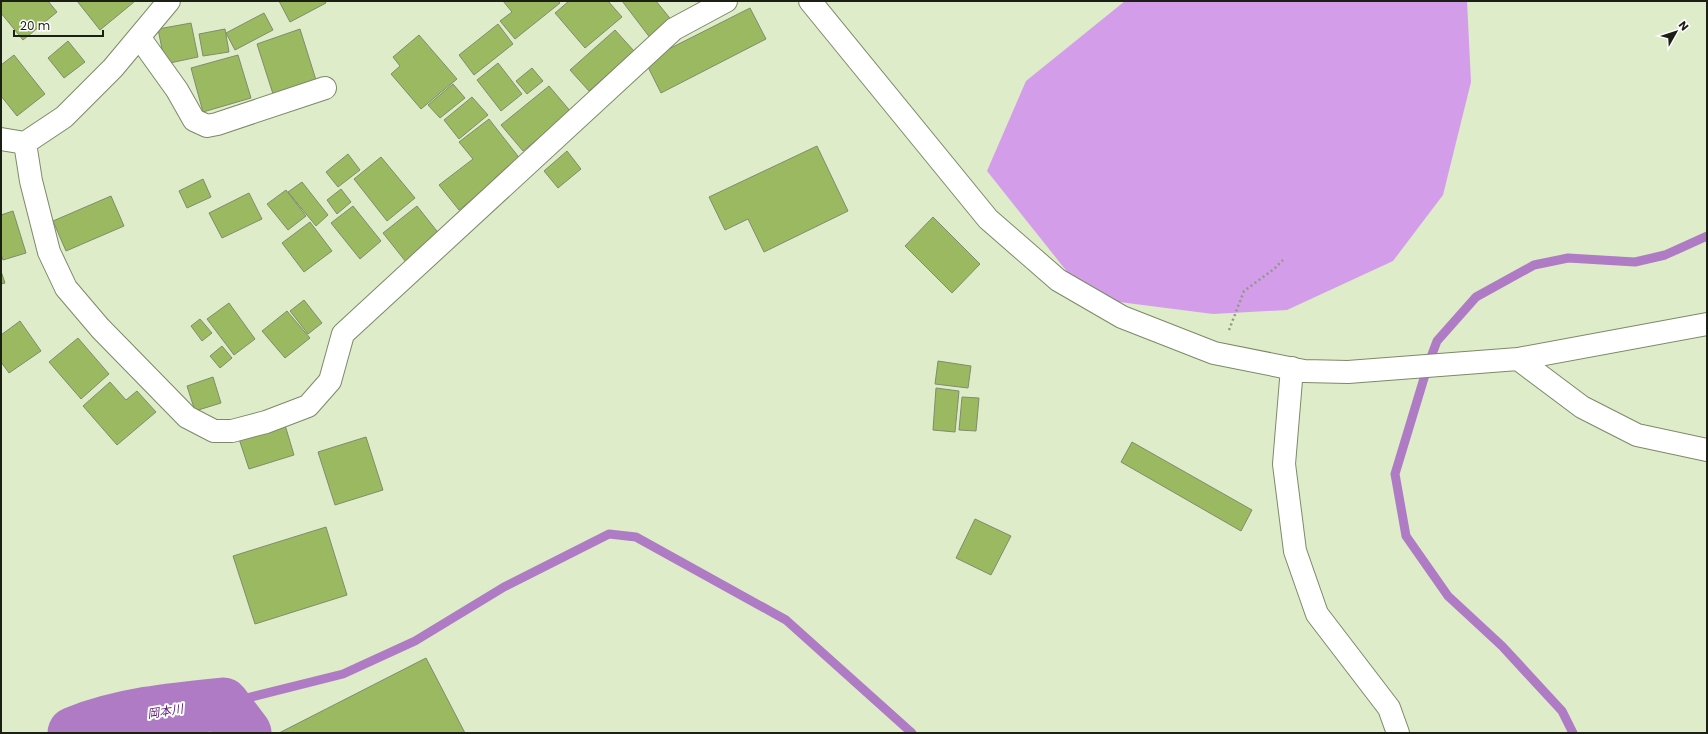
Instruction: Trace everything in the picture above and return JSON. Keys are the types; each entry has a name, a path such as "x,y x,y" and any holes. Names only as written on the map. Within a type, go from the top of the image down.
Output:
{"street":[{"path":"1,139 25,143 64,117 113,68 169,1"},
{"path":"25,143 31,181 50,252 66,288 100,328 187,417 214,431 232,430 266,422 308,406 330,381 344,334 674,29 726,1"},
{"path":"820,3 988,219 1058,280 1122,317 1214,353 1304,371 1348,372 1518,359 1707,324"},
{"path":"139,37 177,90 194,120 207,126 325,88"},
{"path":"1518,359 1582,407 1637,435 1707,450"},
{"path":"1292,368 1284,464 1295,551 1317,614 1389,708 1398,733"}],"path":[{"path":"1231,356 1228,333 1244,291 1274,269 1283,260"}],"shaded area":[{"path":"1125,1 1467,1 1471,82 1443,195 1393,261 1287,310 1213,314 1088,298 987,171 1026,81"}],"building":[{"path":"1,1 48,1 57,12 23,40 1,13"},
{"path":"77,1 134,1 134,2 100,30"},
{"path":"279,1 325,1 326,3 290,22"},
{"path":"503,1 558,1 560,3 515,39 500,21 512,12"},
{"path":"569,1 608,1 622,17 585,48 555,13"},
{"path":"622,1 656,1 673,22 651,39"},
{"path":"750,8 766,39 661,93 645,61"},
{"path":"264,13 273,30 235,50 226,33"},
{"path":"191,23 198,57 165,64 158,29"},
{"path":"498,24 513,44 474,75 459,55"},
{"path":"225,29 229,52 203,56 199,34"},
{"path":"300,29 316,80 273,94 257,44"},
{"path":"615,30 634,51 589,91 570,70"},
{"path":"419,35 457,79 421,109 391,74 400,66 393,57"},
{"path":"68,41 85,62 64,78 48,58"},
{"path":"14,55 45,94 17,116 1,96 1,65"},
{"path":"238,55 251,98 203,112 191,68"},
{"path":"498,63 522,94 501,111 477,80"},
{"path":"532,68 543,81 527,94 516,81"},
{"path":"453,84 465,98 440,118 428,105"},
{"path":"549,86 571,112 523,151 501,125"},
{"path":"472,97 488,115 459,139 444,120"},
{"path":"489,119 521,160 459,210 439,185 473,159 459,142"},
{"path":"817,146 848,211 764,252 748,219 725,230 709,197"},
{"path":"567,151 581,169 558,188 544,171"},
{"path":"348,154 360,170 338,187 326,172"},
{"path":"381,157 415,198 387,221 354,179"},
{"path":"203,179 211,197 187,208 179,191"},
{"path":"302,182 328,215 316,226 288,192"},
{"path":"341,189 351,202 337,214 327,200"},
{"path":"286,190 306,216 288,230 267,204"},
{"path":"249,193 262,219 222,238 209,213"},
{"path":"111,196 124,226 66,251 53,221"},
{"path":"353,206 381,241 360,259 331,223"},
{"path":"417,206 440,235 406,262 383,233"},
{"path":"13,211 26,253 3,260 1,254 1,215"},
{"path":"933,217 980,264 952,293 905,246"},
{"path":"310,222 332,251 304,272 282,243"},
{"path":"1,271 5,283 1,284"},
{"path":"304,300 322,323 308,334 290,311"},
{"path":"229,303 255,339 234,355 207,319"},
{"path":"287,311 310,338 285,358 262,331"},
{"path":"200,319 212,333 202,341 191,326"},
{"path":"20,321 41,351 9,373 1,362 1,335"},
{"path":"78,338 109,374 81,399 49,362"},
{"path":"222,346 232,358 220,368 210,356"},
{"path":"938,361 971,366 968,388 935,384"},
{"path":"213,377 221,403 195,411 187,386"},
{"path":"110,382 126,400 137,391 156,412 117,445 83,406"},
{"path":"936,388 959,391 955,432 933,430"},
{"path":"962,397 979,398 976,431 959,430"},
{"path":"285,425 294,455 249,469 239,439"},
{"path":"366,437 383,490 335,505 318,452"},
{"path":"1132,442 1252,510 1241,531 1121,462"},
{"path":"975,519 1011,536 991,575 956,558"},
{"path":"326,527 347,595 255,624 233,556"},
{"path":"426,658 465,733 279,733"}],"waterway":[{"path":"1573,733 1562,711 1502,646 1448,596 1406,536 1395,474 1428,365 1437,341 1476,297 1534,265 1568,258 1635,262 1665,255 1707,236"},
{"path":"223,704 343,674 415,641 504,587 609,534 636,537 786,620 912,733"},
{"name":"岡本川","path":"74,733 110,721 147,713 223,704 245,733"}]}
